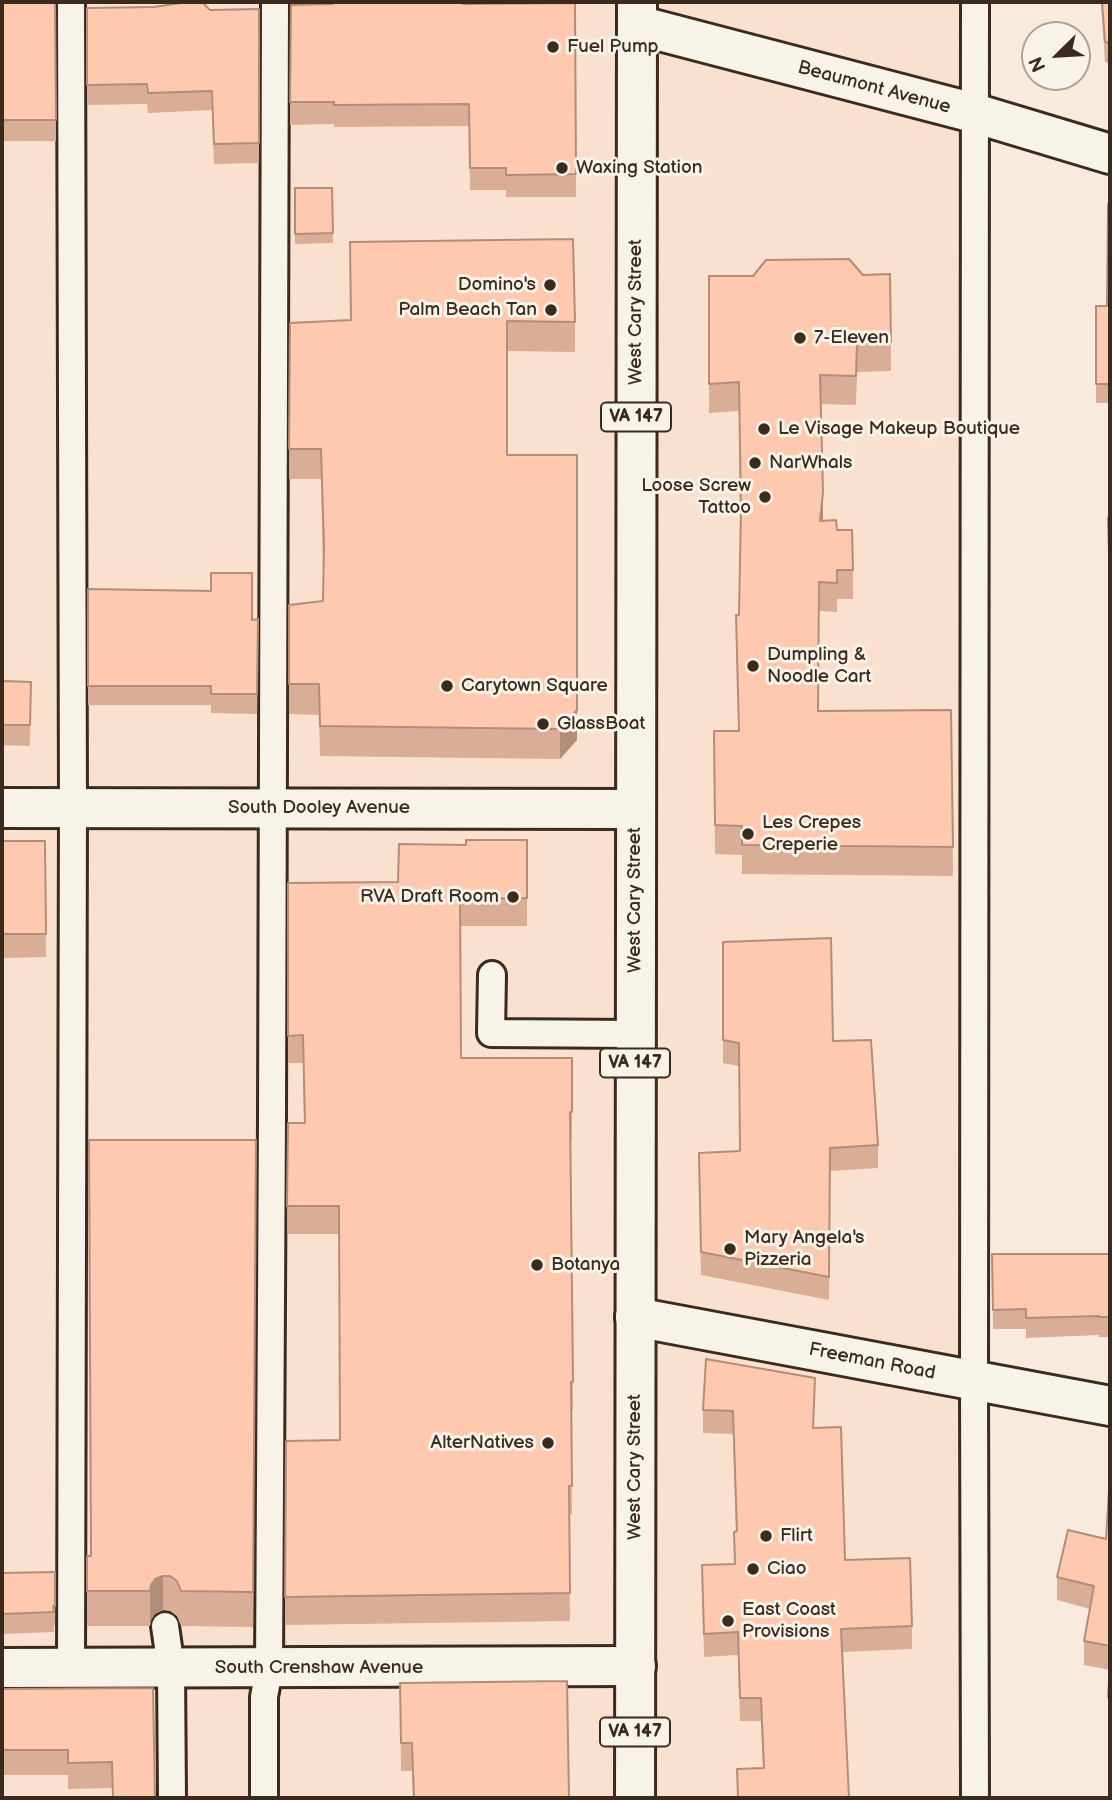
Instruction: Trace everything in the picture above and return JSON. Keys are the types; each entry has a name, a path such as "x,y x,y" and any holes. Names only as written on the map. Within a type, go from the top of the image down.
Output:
{"street":[{"name":"Beaumont Avenue","path":"637,13 1110,154"},
{"name":"West Cary Street","path":"635,1798 637,13"},
{"name":"South Dooley Avenue","path":"2,807 636,808"},
{"name":"Freeman Road","path":"635,1317 1110,1406"},
{"name":"South Crenshaw Avenue","path":"2,1668 636,1666"}],"lane":[{"path":"71,2 71,1669"},
{"path":"264,1798 264,1697 269,1669 275,2"},
{"path":"975,2 975,1798"},
{"path":"492,975 491,1033 635,1034"},
{"path":"165,1626 172,1668 172,1798"}],"shaded area":[{"path":"2,2 988,2 987,1255 990,1798 2,1798"}],"building":[{"path":"3,2 55,2 56,120 2,120"},
{"path":"202,2 210,10 259,9 259,143 214,144 212,91 148,93 147,84 87,85 87,8 154,7"},
{"path":"333,2 575,3 576,174 506,175 506,168 470,168 469,104 334,105 334,102 290,102 291,5"},
{"path":"1102,2 1110,2 1110,43 1105,42"},
{"path":"295,188 332,188 333,233 295,234"},
{"path":"1108,204 1110,384 1096,384 1096,306 1107,306"},
{"path":"573,239 575,322 507,321 507,455 577,455 577,710 560,729 320,726 319,684 289,684 289,605 323,601 324,546 321,449 289,449 290,323 351,320 350,242"},
{"path":"849,259 863,275 890,274 891,342 857,343 856,376 820,375 823,492 820,521 836,520 837,530 852,530 853,570 837,570 837,583 819,582 818,711 951,710 953,847 742,845 742,826 715,825 714,731 739,731 736,615 739,615 741,509 739,382 709,384 709,276 753,276 766,260"},
{"path":"1108,518 1110,518 1110,587"},
{"path":"211,573 252,573 252,620 258,619 257,694 211,694 211,686 88,686 88,589 211,591"},
{"path":"2,681 31,682 30,725 2,725"},
{"path":"466,840 527,840 527,898 460,899 461,1058 572,1058 570,1112 573,1382 572,1486 569,1486 570,1593 285,1597 286,1441 340,1440 339,1206 287,1206 288,1123 305,1123 303,1035 288,1036 288,883 398,882 399,844 466,845"},
{"path":"2,841 45,841 46,934 2,934"},
{"path":"831,938 833,1041 871,1040 878,1145 830,1148 829,1277 701,1252 699,1153 740,1151 739,1043 723,1040 723,942"},
{"path":"1110,1056 1110,1091 1109,1091"},
{"path":"89,1140 256,1140 253,1592 181,1591 177,1581 170,1576 155,1579 150,1591 87,1591 87,1556 91,1556"},
{"path":"992,1254 1110,1254 1110,1317 1026,1318 1026,1309 993,1310"},
{"path":"706,1359 815,1378 813,1428 841,1427 845,1560 910,1558 912,1626 841,1629 849,1798 738,1798 737,1769 764,1768 761,1698 740,1698 738,1632 704,1634 702,1565 735,1564 734,1532 737,1531 733,1411 703,1410"},
{"path":"1109,1490 1110,1646 1084,1641 1094,1586 1057,1577 1068,1530 1106,1539"},
{"path":"55,1572 54,1612 2,1614 2,1573"},
{"path":"1110,1665 1110,1698 1108,1697"},
{"path":"567,1681 569,1798 414,1798 412,1743 401,1743 400,1683"},
{"path":"153,1688 155,1798 113,1798 112,1762 68,1763 68,1750 2,1750 2,1689"}],"place":[{"name":"Fuel Pump","path":"553,47"},
{"name":"Waxing Station","path":"562,168"},
{"name":"Domino's","path":"550,285"},
{"name":"Palm Beach Tan","path":"551,310"},
{"name":"7-Eleven","path":"800,338"},
{"name":"Le Visage Makeup Boutique","path":"764,429"},
{"name":"NarWhals","path":"755,463"},
{"name":"Loose Screw Tattoo","path":"765,497"},
{"name":"Dumpling & Noodle Cart","path":"753,666"},
{"name":"Carytown Square","path":"447,686"},
{"name":"GlassBoat","path":"543,724"},
{"name":"Les Crepes Creperie","path":"748,834"},
{"name":"RVA Draft Room","path":"513,897"},
{"name":"Mary Angela's Pizzeria","path":"730,1249"},
{"name":"Botanya","path":"537,1265"},
{"name":"AlterNatives","path":"548,1443"},
{"name":"Flirt","path":"766,1536"},
{"name":"Ciao","path":"753,1569"},
{"name":"East Coast Provisions","path":"728,1621"}]}
